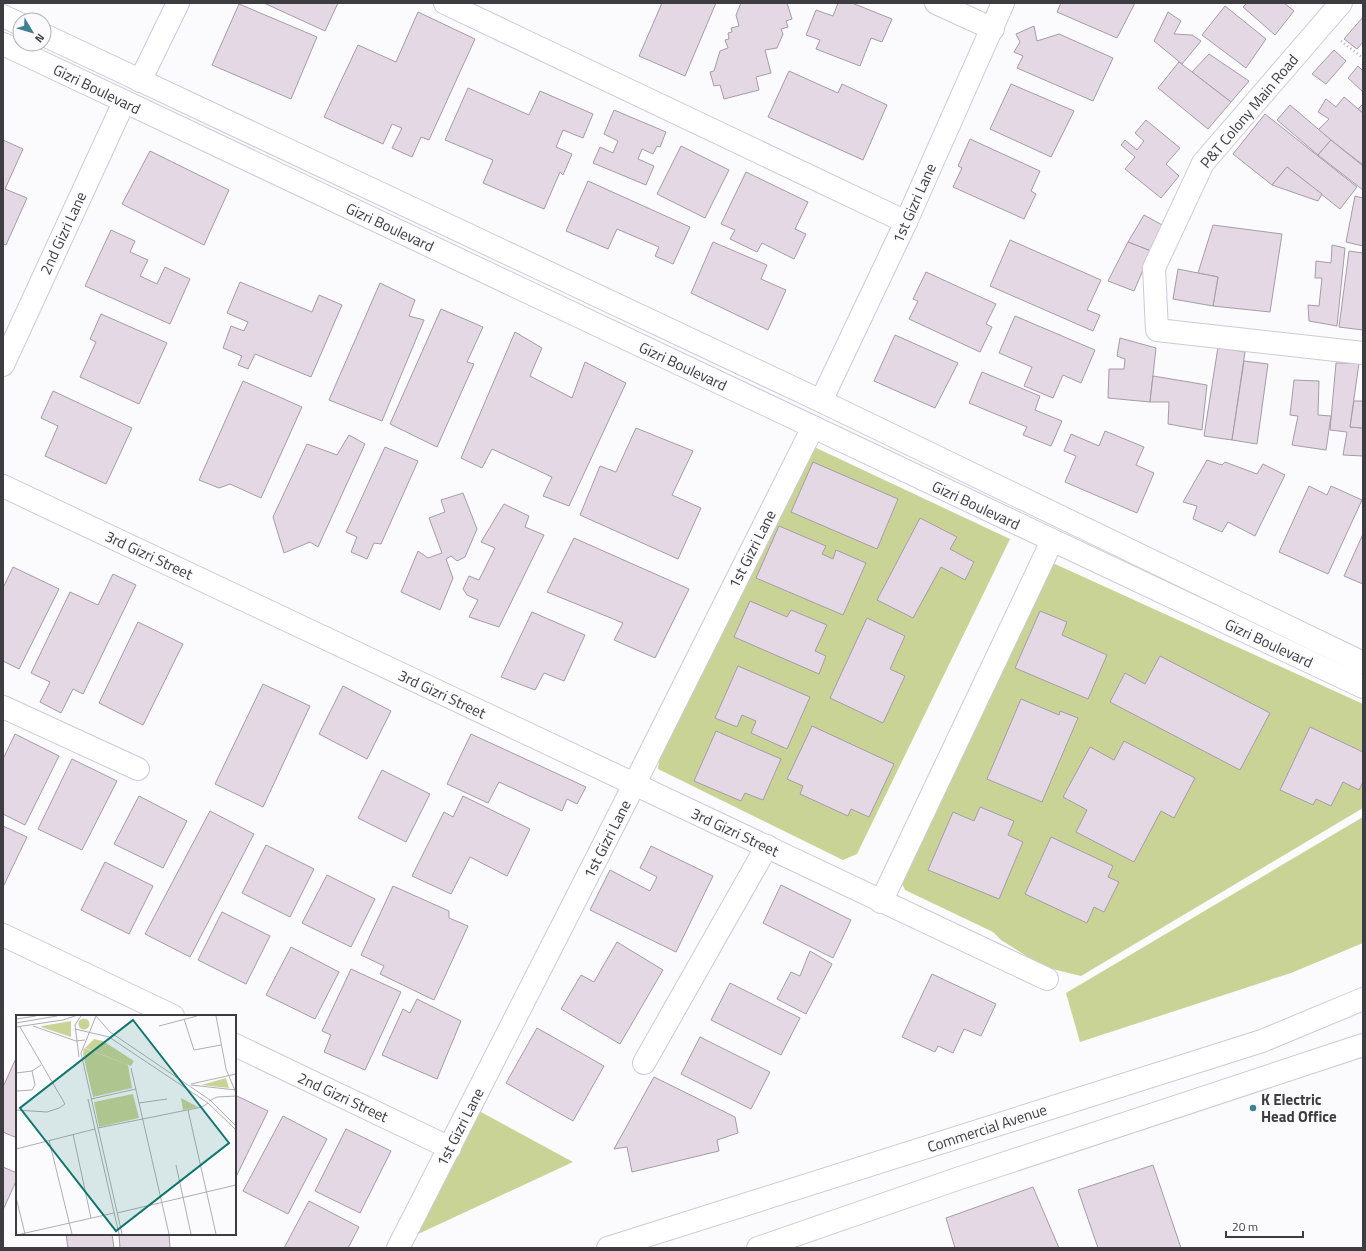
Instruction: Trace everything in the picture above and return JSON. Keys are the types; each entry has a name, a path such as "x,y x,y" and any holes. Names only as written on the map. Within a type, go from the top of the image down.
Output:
{"street":[{"path":"140,81 178,3"},
{"path":"445,3 906,222"},
{"path":"936,3 992,29"},
{"name":"1st Gizri Lane","path":"821,401 906,222 1003,3"},
{"name":"P&T Colony Main Road","path":"1341,3 1203,162 1154,268 1157,330 1363,353"},
{"name":"Gizri Boulevard","path":"52,39 821,401 1363,663"},
{"name":"Gizri Boulevard","path":"3,44 1363,687"},
{"name":"2nd Gizri Lane","path":"3,365 124,102"},
{"name":"1st Gizri Lane","path":"398,1248 634,785 813,427"},
{"name":"3rd Gizri Street","path":"3,486 634,785 767,846 881,902 1047,979"},
{"path":"881,902 1052,541"},
{"path":"3,707 138,769"},
{"path":"644,1063 767,846"},
{"path":"3,935 171,1015"},
{"name":"Commercial Avenue","path":"618,1246 1262,1041 1363,999"},
{"path":"758,1248 957,1179 1363,1044"},
{"name":"2nd Gizri Street","path":"236,1046 450,1148"}],"green space":[{"path":"812,446 1010,539 857,854 843,860 658,769 660,754"},
{"path":"1055,564 1363,704 1363,808 1081,976 1044,967 1001,940 993,932 905,890 900,879 1045,570"},
{"path":"1363,817 1363,943 1291,973 1080,1042 1066,993"},
{"path":"479,1111 573,1162 416,1235"}],"building":[{"path":"264,3 338,3 325,31"},
{"path":"662,3 716,3 685,76 639,56"},
{"path":"741,3 787,3 792,19 786,21 788,27 781,29 783,34 777,48 765,50 771,73 756,77 759,90 724,99 720,85 714,86 710,72 714,71 720,51 728,48 725,40 729,39 728,33 732,32 731,28 739,26 736,15"},
{"path":"838,3 852,3 892,19 882,42 871,38 860,66 816,49 820,40 806,35 816,10 833,16"},
{"path":"1061,3 1135,3 1117,38 1057,12"},
{"path":"1247,3 1284,3 1294,11 1275,35 1243,7"},
{"path":"239,4 317,37 291,99 212,65"},
{"path":"1225,6 1266,39 1246,68 1202,35"},
{"path":"418,12 475,39 429,140 421,137 412,157 392,148 402,128 392,124 383,144 324,117 358,45 396,62"},
{"path":"1168,12 1181,21 1174,34 1192,35 1201,41 1182,64 1154,41"},
{"path":"1363,17 1363,42 1357,49 1344,39"},
{"path":"1034,26 1037,41 1059,34 1113,58 1093,101 1017,68 1023,56 1014,52 1020,42 1016,34"},
{"path":"1334,50 1346,61 1326,84 1312,74"},
{"path":"1209,54 1249,81 1231,102 1192,72"},
{"path":"1179,62 1231,102 1208,129 1158,88"},
{"path":"1358,66 1363,71 1363,92 1348,78"},
{"path":"789,71 838,93 842,84 887,105 863,160 768,117"},
{"path":"1011,84 1074,111 1051,157 990,129"},
{"path":"468,88 529,115 540,91 593,114 583,138 563,130 556,147 572,154 563,175 560,172 544,209 483,183 493,160 445,140"},
{"path":"1344,97 1363,113 1363,165 1318,130 1329,119 1318,112 1326,99 1336,107"},
{"path":"1363,104 1363,113 1358,109"},
{"path":"1290,105 1331,140 1318,155 1277,120"},
{"path":"614,110 666,132 660,147 657,146 653,154 642,149 638,159 654,166 646,185 593,163 600,147 613,153 618,141 604,134"},
{"path":"1265,114 1357,187 1340,209 1287,167 1272,185 1233,154"},
{"path":"1146,120 1180,148 1166,164 1179,176 1161,198 1125,169 1135,157 1121,145 1125,140 1137,150 1144,141 1135,133"},
{"path":"970,139 1040,171 1031,191 1036,194 1024,219 953,187 962,168 958,166"},
{"path":"3,140 23,149 5,189 27,198 6,245 3,244"},
{"path":"1331,140 1363,166 1363,190 1318,155"},
{"path":"681,146 729,170 705,218 657,194"},
{"path":"150,151 229,190 204,245 122,204"},
{"path":"1287,167 1322,194 1318,201 1272,185"},
{"path":"746,172 808,202 795,229 806,234 794,259 762,243 757,252 730,239 735,230 721,224"},
{"path":"588,181 690,227 673,264 655,256 659,247 617,229 608,249 566,231"},
{"path":"1355,196 1363,198 1363,246 1346,242"},
{"path":"1144,215 1164,226 1151,251 1128,242"},
{"path":"1213,225 1282,234 1270,312 1213,306 1218,277 1198,273"},
{"path":"111,230 135,241 130,252 148,260 140,276 157,284 165,267 190,279 170,324 85,286"},
{"path":"1010,240 1101,280 1087,310 1100,315 1093,331 990,286"},
{"path":"713,242 767,265 761,279 786,290 768,330 691,293"},
{"path":"1128,242 1151,251 1134,291 1108,281"},
{"path":"1332,245 1345,248 1337,326 1309,321 1308,305 1319,306 1322,278 1315,278 1316,261 1331,263"},
{"path":"1349,251 1363,253 1363,330 1339,327"},
{"path":"1178,269 1218,277 1213,306 1173,299"},
{"path":"926,272 996,304 986,324 992,327 980,352 909,319 918,301 913,299"},
{"path":"240,282 312,312 319,295 342,305 311,377 255,354 248,369 238,365 242,356 223,348 231,326 244,331 248,322 227,313"},
{"path":"380,283 415,300 409,316 424,320 382,421 329,400"},
{"path":"441,309 483,327 467,362 474,364 437,447 390,424"},
{"path":"101,314 167,343 139,404 80,377 96,342 90,339"},
{"path":"1015,316 1095,350 1081,383 1063,375 1053,398 1024,386 1032,367 999,353"},
{"path":"515,332 542,348 530,376 572,398 585,362 626,383 569,506 543,496 552,477 492,449 482,468 461,458"},
{"path":"895,335 958,363 935,408 874,381"},
{"path":"1120,338 1156,348 1150,402 1108,398 1109,369 1124,369 1125,359 1117,356"},
{"path":"1218,347 1245,352 1232,440 1204,436"},
{"path":"1244,361 1268,364 1257,444 1232,440"},
{"path":"1336,363 1359,363 1350,427 1363,428 1363,456 1343,455 1347,432 1330,430"},
{"path":"982,372 1040,396 1035,410 1062,421 1051,446 1023,435 1027,427 969,403"},
{"path":"1153,376 1207,385 1202,430 1168,424 1169,402 1150,402"},
{"path":"1294,380 1319,381 1318,415 1331,416 1326,450 1292,445 1298,416 1290,415"},
{"path":"243,381 302,407 261,498 230,484 219,488 199,480"},
{"path":"53,391 132,428 106,484 45,456 58,426 41,418"},
{"path":"1354,401 1363,401 1363,428 1350,427"},
{"path":"636,428 693,451 672,495 701,508 678,559 580,515 600,466 616,472"},
{"path":"1105,431 1144,447 1136,465 1154,473 1137,513 1065,482 1076,456 1064,451 1071,434 1099,446"},
{"path":"349,435 365,444 318,547 310,542 284,553 273,517 307,444 337,455"},
{"path":"385,447 418,461 381,544 374,543 367,559 351,552 357,537 346,532"},
{"path":"1207,460 1222,465 1225,462 1257,474 1263,464 1285,475 1255,536 1228,522 1222,532 1193,519 1197,506 1183,502"},
{"path":"813,462 898,499 877,549 791,512"},
{"path":"1309,486 1327,495 1331,486 1362,500 1328,574 1279,552"},
{"path":"463,493 477,529 465,557 457,561 451,556 446,559 453,578 440,610 401,592 418,551 428,558 442,553 429,518 445,512 441,500"},
{"path":"504,504 529,516 525,527 544,535 499,627 469,617 478,600 467,595 463,589 469,576 479,580 495,548 481,542"},
{"path":"920,518 957,537 950,549 974,562 965,580 941,567 913,618 877,600"},
{"path":"779,526 826,546 822,554 833,559 836,550 866,563 843,615 756,578"},
{"path":"1363,534 1363,584 1344,576"},
{"path":"574,538 689,589 655,658 614,640 623,623 547,592"},
{"path":"13,567 59,589 19,669 3,661 3,588"},
{"path":"113,574 136,585 83,694 73,689 61,713 40,702 50,682 31,673 70,592 98,605"},
{"path":"750,601 787,617 791,610 827,625 815,651 826,656 819,674 734,637"},
{"path":"1040,611 1067,622 1062,635 1107,655 1088,699 1015,668"},
{"path":"532,612 585,635 564,681 544,673 535,690 501,677"},
{"path":"867,618 905,636 890,669 905,676 883,723 830,698"},
{"path":"138,622 183,644 143,725 99,703"},
{"path":"1160,656 1270,713 1240,770 1110,702 1125,673 1145,684"},
{"path":"738,666 810,697 787,749 751,733 756,721 742,715 737,727 715,718"},
{"path":"263,684 310,706 263,807 215,784"},
{"path":"343,686 391,711 367,759 319,734"},
{"path":"1021,699 1059,715 1060,711 1078,718 1042,802 987,779"},
{"path":"812,726 894,764 869,817 851,809 848,816 800,794 803,786 787,779"},
{"path":"1310,727 1363,752 1363,782 1359,790 1343,782 1331,806 1316,799 1313,805 1280,790"},
{"path":"716,731 781,759 763,800 745,793 741,801 694,781"},
{"path":"15,734 59,756 25,825 3,814 3,759"},
{"path":"471,734 586,787 577,804 567,799 562,811 499,782 488,803 447,784"},
{"path":"1124,741 1195,778 1174,818 1161,811 1134,862 1076,832 1087,810 1063,797 1090,747 1114,760"},
{"path":"72,759 117,781 82,850 38,829"},
{"path":"382,770 430,794 406,842 358,818"},
{"path":"139,796 187,821 163,868 114,844"},
{"path":"463,796 530,829 507,876 470,857 451,894 412,876 444,812 453,817"},
{"path":"980,807 1014,821 1008,835 1023,842 999,899 928,870 953,812 974,821"},
{"path":"210,811 254,834 190,957 145,934"},
{"path":"3,826 27,837 3,887"},
{"path":"1051,837 1113,866 1108,877 1119,882 1104,912 1094,907 1087,923 1025,894"},
{"path":"266,845 314,869 290,917 242,893"},
{"path":"651,846 713,876 676,952 590,910 610,870 650,891 657,877 640,868"},
{"path":"105,862 153,886 129,934 81,910"},
{"path":"327,875 375,899 351,947 302,923"},
{"path":"781,885 851,920 833,958 763,923"},
{"path":"393,886 449,911 449,918 468,926 434,1000 380,974 384,966 361,955"},
{"path":"222,912 270,936 246,984 198,960"},
{"path":"617,942 663,970 620,1044 561,1009 581,975 594,982"},
{"path":"291,947 339,972 315,1019 266,995"},
{"path":"810,951 832,964 806,1014 777,999 791,972 800,976"},
{"path":"351,969 401,992 365,1070 324,1052 331,1035 322,1031"},
{"path":"932,974 996,1004 981,1036 964,1029 953,1053 938,1046 935,1052 902,1037"},
{"path":"730,983 800,1018 781,1055 711,1020"},
{"path":"417,999 461,1021 437,1079 382,1055 403,1009 410,1013"},
{"path":"537,1028 604,1066 573,1121 506,1083"},
{"path":"700,1037 770,1072 751,1109 681,1074"},
{"path":"16,1058 16,1138 3,1132 3,1087"},
{"path":"654,1077 735,1117 738,1133 717,1140 719,1151 632,1172 627,1147 614,1149"},
{"path":"236,1095 268,1111 236,1177"},
{"path":"283,1116 327,1139 288,1214 243,1191"},
{"path":"346,1129 391,1151 360,1213 315,1191"},
{"path":"1153,1165 1181,1248 1098,1248 1078,1190"},
{"path":"3,1167 16,1173 16,1181 3,1210"},
{"path":"1033,1187 1059,1248 955,1248 946,1218"},
{"path":"309,1201 359,1227 348,1248 284,1248"},
{"path":"66,1235 112,1235 114,1248 68,1248"},
{"path":"119,1235 169,1235 170,1248 120,1248"}],"place":[{"name":"K Electric Head Office","path":"1253,1108"}]}
